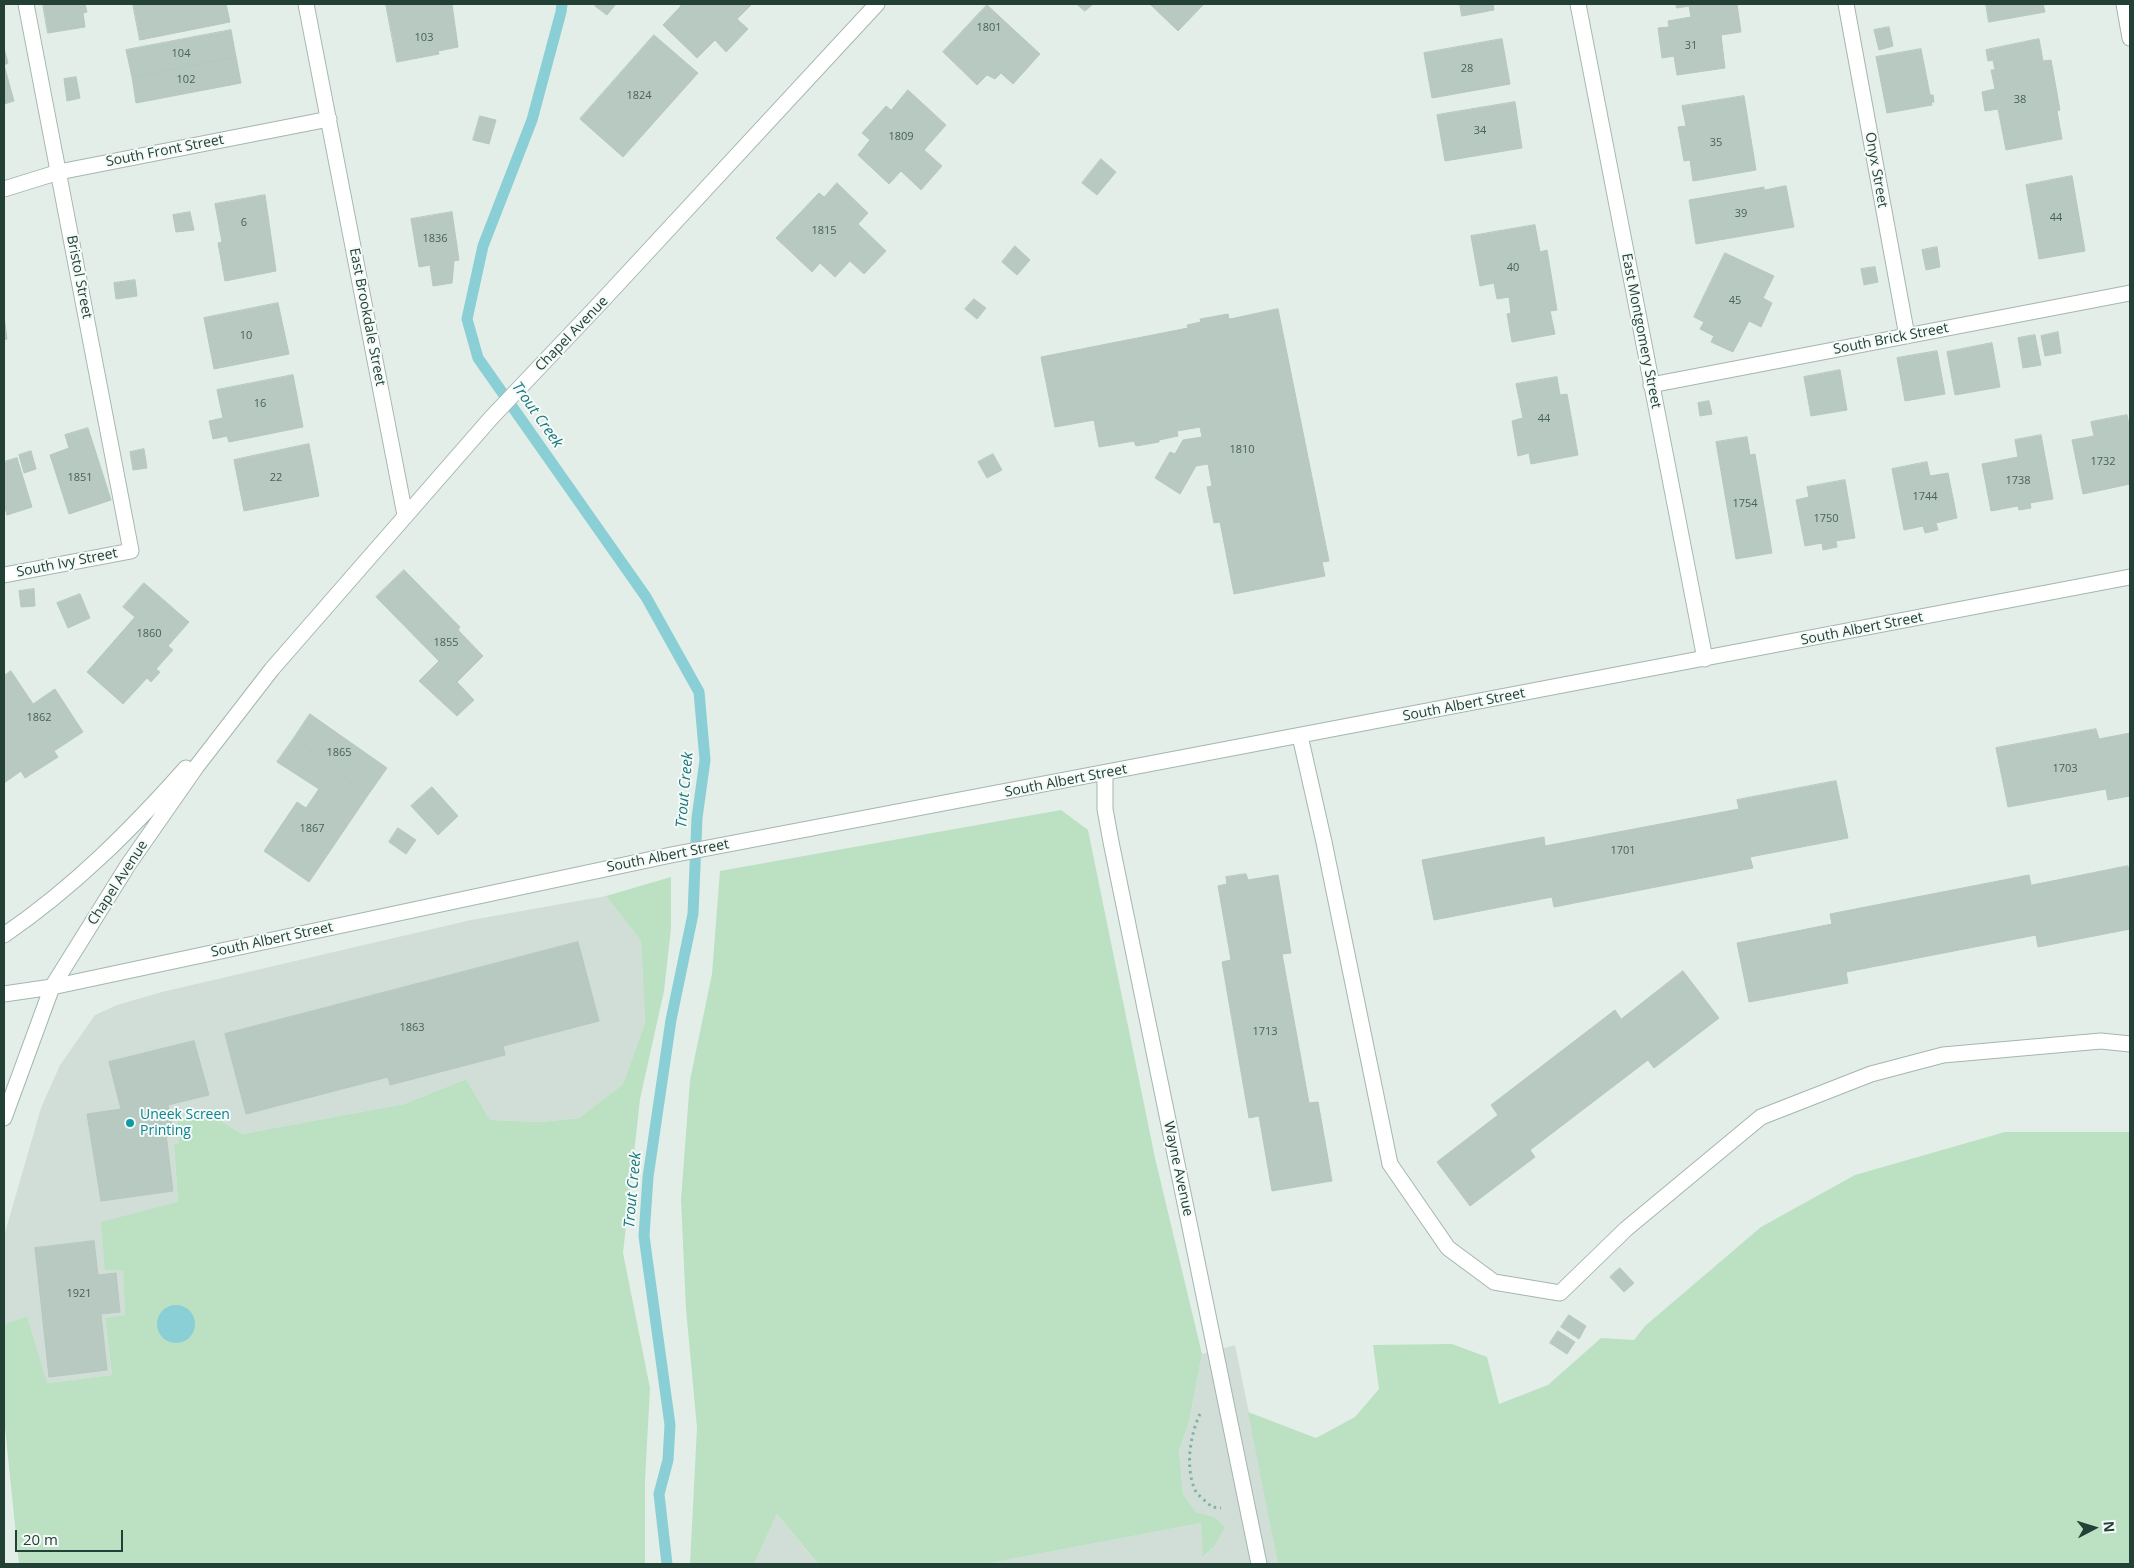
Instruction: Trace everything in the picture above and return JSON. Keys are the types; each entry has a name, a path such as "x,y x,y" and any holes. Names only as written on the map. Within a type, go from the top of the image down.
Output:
{"street":[{"name":"Bristol Street","path":"26,4 131,551"},
{"name":"East Brookdale Street","path":"306,4 406,515"},
{"name":"Chapel Avenue","path":"4,935 62,892 151,808 491,418 877,4"},
{"name":"East Montgomery Street","path":"1578,4 1705,659"},
{"name":"Onyx Street","path":"1846,4 1907,336"},
{"path":"2124,4 2130,38"},
{"name":"South Front Street","path":"4,189 58,172 329,118"},
{"name":"South Brick Street","path":"1651,385 2130,293"},
{"name":"South Ivy Street","path":"4,575 131,551"},
{"name":"South Albert Street","path":"4,994 52,987 724,844 1105,774 2130,577"},
{"name":"Chapel Avenue","path":"4,1118 52,987 128,866 197,766 272,669"},
{"path":"1300,736 1324,842 1390,1164 1448,1248 1494,1282 1560,1293 1626,1230 1760,1117 1871,1074 1943,1055 2101,1040 2130,1044"},
{"name":"Wayne Avenue","path":"1105,774 1105,809 1111,842 1259,1564"}],"path":[{"path":"1220,1375 1194,1427 1190,1462 1196,1491 1212,1507 1247,1510"}],"shaded area":[{"path":"606,896 641,939 645,1023 623,1084 579,1118 541,1122 490,1120 466,1079 404,1104 242,1134 208,1113 177,1117 179,1143 174,1144 178,1202 105,1270 123,1271 125,1315 105,1319 112,1375 46,1383 27,1316 4,1324 4,1236 41,1108 60,1065 95,1015 117,1005 162,992 471,920"},
{"path":"1235,1345 1278,1564 985,1564 1201,1523 1204,1557 1213,1548 1214,1517 1196,1512 1183,1494 1179,1450 1189,1422 1202,1354"},
{"path":"777,1514 815,1561 818,1564 754,1564"}],"green space":[{"path":"1061,810 1088,830 1155,1158 1202,1354 1189,1422 1179,1450 1183,1494 1196,1512 1214,1517 1225,1527 1213,1548 1203,1557 1201,1523 985,1564 818,1564 777,1514 754,1564 690,1564 697,1428 686,1309 681,1200 690,1080 712,974 720,871"},
{"path":"671,877 671,928 664,991 640,1099 623,1253 650,1388 645,1481 645,1564 19,1564 4,1418 4,1324 27,1316 47,1383 112,1375 105,1318 125,1315 123,1271 105,1270 101,1222 178,1202 174,1144 179,1143 177,1117 208,1113 242,1134 404,1104 466,1079 490,1120 541,1122 579,1118 623,1084 645,1023 641,940 606,896"},
{"path":"2005,1132 2130,1132 2130,1564 1278,1564 1248,1412 1316,1438 1355,1417 1379,1389 1373,1345 1452,1344 1487,1357 1499,1404 1548,1385 1601,1338 1634,1340 1645,1326 1761,1227 1855,1175"}],"water":[{"path":"176,1305 189,1311 195,1324 189,1337 176,1343 163,1337 157,1324 163,1311"}],"building":[{"path":"43,4 85,4 87,12 83,13 85,27 48,33"},
{"path":"133,4 226,4 230,22 140,40"},
{"path":"386,4 452,4 458,47 438,51 439,54 397,62"},
{"path":"597,4 616,4 607,15 595,6"},
{"path":"679,4 752,4 737,19 748,29 726,52 715,40 697,58 663,25 681,6"},
{"path":"1077,4 1093,4 1085,11"},
{"path":"1460,4 1493,4 1494,10 1462,16"},
{"path":"1676,4 1737,4 1741,32 1721,35 1725,68 1677,75 1674,56 1662,58 1658,28 1669,27 1668,21 1691,17 1689,6 1677,8"},
{"path":"1986,4 2043,4 2045,12 1989,22"},
{"path":"987,5 1040,54 1013,84 1001,73 995,79 987,75 977,85 943,52"},
{"path":"1151,5 1203,5 1178,31"},
{"path":"1889,27 1893,46 1879,50 1874,30"},
{"path":"231,30 236,57 132,77 126,50"},
{"path":"654,35 698,73 623,157 580,119"},
{"path":"1502,39 1510,84 1432,98 1424,53"},
{"path":"2039,39 2043,61 2051,60 2060,110 2057,111 2062,139 2006,150 1998,109 1985,111 1982,92 1995,89 1991,70 1995,70 1993,60 1988,61 1986,50"},
{"path":"4,48 8,63 4,65"},
{"path":"1921,49 1930,95 1933,95 1934,102 1931,102 1932,105 1887,113 1876,57"},
{"path":"236,57 241,83 136,103 132,77"},
{"path":"4,65 14,101 4,104"},
{"path":"76,77 80,98 67,101 64,79"},
{"path":"908,90 946,125 924,150 942,166 921,190 901,171 889,184 858,155 870,140 862,133 886,106 891,110"},
{"path":"1744,96 1756,170 1693,181 1690,160 1684,161 1678,127 1686,126 1682,106"},
{"path":"1515,102 1522,148 1445,161 1437,115"},
{"path":"480,116 496,120 489,144 473,140"},
{"path":"1101,159 1116,172 1097,195 1082,183"},
{"path":"2072,176 2085,251 2039,259 2026,185"},
{"path":"837,183 868,213 858,224 886,251 864,274 850,261 835,277 820,263 812,272 776,238 819,193 824,197"},
{"path":"1786,186 1794,227 1696,244 1689,200 1764,187 1764,190"},
{"path":"265,195 276,271 225,281 218,243 222,242 215,204"},
{"path":"190,212 194,230 176,232 173,215"},
{"path":"452,212 459,260 454,261 452,283 433,286 430,265 419,267 411,219"},
{"path":"1535,225 1540,252 1547,250 1557,310 1550,311 1555,334 1512,342 1507,314 1511,313 1509,297 1497,299 1494,283 1480,286 1471,236"},
{"path":"1015,246 1030,260 1017,275 1002,262"},
{"path":"1937,247 1940,267 1926,270 1922,250"},
{"path":"1725,253 1774,276 1763,298 1772,303 1761,327 1749,321 1733,352 1711,342 1714,336 1700,329 1704,322 1694,317"},
{"path":"1875,267 1878,282 1864,285 1861,269"},
{"path":"135,280 137,296 116,299 114,283"},
{"path":"974,299 986,308 977,319 965,309"},
{"path":"278,303 289,354 214,369 204,318"},
{"path":"1278,309 1329,561 1322,562 1325,576 1234,594 1220,522 1214,523 1207,487 1212,486 1208,464 1196,466 1180,494 1155,478 1170,452 1175,454 1183,440 1202,437 1200,427 1177,431 1178,436 1159,440 1159,442 1136,446 1134,441 1099,447 1094,420 1055,427 1041,357 1188,328 1187,325 1201,322 1200,319 1228,314 1229,319"},
{"path":"4,316 7,339 4,340"},
{"path":"2058,332 2061,353 2045,356 2041,336"},
{"path":"2035,335 2041,365 2023,368 2018,338"},
{"path":"1992,343 2000,387 1955,395 1947,352"},
{"path":"1937,351 1945,394 1905,401 1897,358"},
{"path":"1840,370 1847,410 1811,416 1804,377"},
{"path":"293,375 303,427 229,442 227,436 213,439 209,421 223,418 217,390"},
{"path":"1557,377 1560,395 1567,394 1578,455 1531,464 1529,453 1518,456 1512,421 1523,418 1516,384"},
{"path":"1709,401 1712,414 1700,416 1698,403"},
{"path":"2127,415 2130,429 2130,484 2083,494 2072,440 2094,436 2091,422"},
{"path":"88,428 111,500 69,514 50,455 69,448 65,435"},
{"path":"2041,435 2053,499 2030,503 2031,508 2019,510 2018,506 1991,511 1982,464 2018,457 2015,440"},
{"path":"1747,437 1750,455 1755,454 1772,553 1736,559 1716,442"},
{"path":"309,444 319,496 244,511 234,460"},
{"path":"144,449 147,468 133,470 130,452"},
{"path":"31,451 36,469 24,473 19,455"},
{"path":"993,454 1002,470 987,478 978,462"},
{"path":"17,458 32,507 7,515 4,504 4,462"},
{"path":"1927,462 1930,476 1948,473 1957,518 1936,523 1938,530 1925,533 1923,526 1904,530 1892,469"},
{"path":"1845,480 1855,538 1836,541 1837,547 1823,550 1822,543 1805,546 1796,500 1809,497 1807,487"},
{"path":"404,570 460,627 458,630 483,656 457,682 474,700 457,716 419,681 439,661 376,597"},
{"path":"144,583 189,622 168,646 173,650 156,669 160,672 151,682 147,678 123,704 87,672 135,617 123,607"},
{"path":"34,589 35,606 21,607 19,591"},
{"path":"80,594 90,618 68,628 57,603"},
{"path":"11,671 33,704 55,689 83,732 54,751 58,757 25,778 21,771 4,783 4,676"},
{"path":"310,714 387,768 368,795 294,738"},
{"path":"2096,729 2099,739 2130,733 2130,796 2108,800 2106,789 2008,807 1996,748"},
{"path":"294,738 368,795 309,882 264,851 297,802 306,808 319,789 277,762"},
{"path":"1836,781 1848,838 1750,857 1753,868 1554,907 1552,897 1434,920 1422,860 1544,837 1545,846 1739,809 1737,800"},
{"path":"432,787 458,816 438,835 411,806"},
{"path":"398,828 416,840 406,854 389,842"},
{"path":"2128,866 2130,878 2130,929 2038,947 2036,935 1846,972 1848,983 1749,1002 1737,943 1832,924 1830,914 2029,875 2031,885"},
{"path":"1246,874 1248,880 1278,875 1291,953 1282,954 1309,1103 1318,1102 1332,1181 1272,1191 1259,1116 1249,1118 1222,962 1231,960 1218,886 1227,884 1226,877"},
{"path":"578,942 599,1021 503,1046 505,1055 390,1085 388,1077 246,1114 225,1034"},
{"path":"1683,971 1719,1018 1654,1068 1648,1060 1530,1150 1535,1157 1470,1206 1437,1162 1498,1115 1491,1105 1615,1010 1621,1019"},
{"name":"Uneek Screen Printing","path":"194,1041 209,1095 168,1105 174,1133 166,1134 173,1191 101,1201 87,1114 121,1109 109,1062"},
{"path":"94,1241 98,1275 116,1273 120,1312 101,1314 107,1370 49,1377 35,1248"},
{"path":"1620,1268 1634,1283 1624,1292 1610,1277"},
{"path":"1569,1315 1586,1326 1579,1339 1561,1327"},
{"path":"1558,1331 1575,1342 1567,1354 1550,1343"}],"waterway":[{"name":"Trout Creek","path":"562,4 532,120 483,246 467,319 478,358 646,597 699,692 705,760 697,818 693,914 671,1020 648,1177 644,1236 670,1425 668,1460 659,1494 667,1564"}],"place":[{"name":"Uneek Screen Printing","path":"130,1123"}]}
